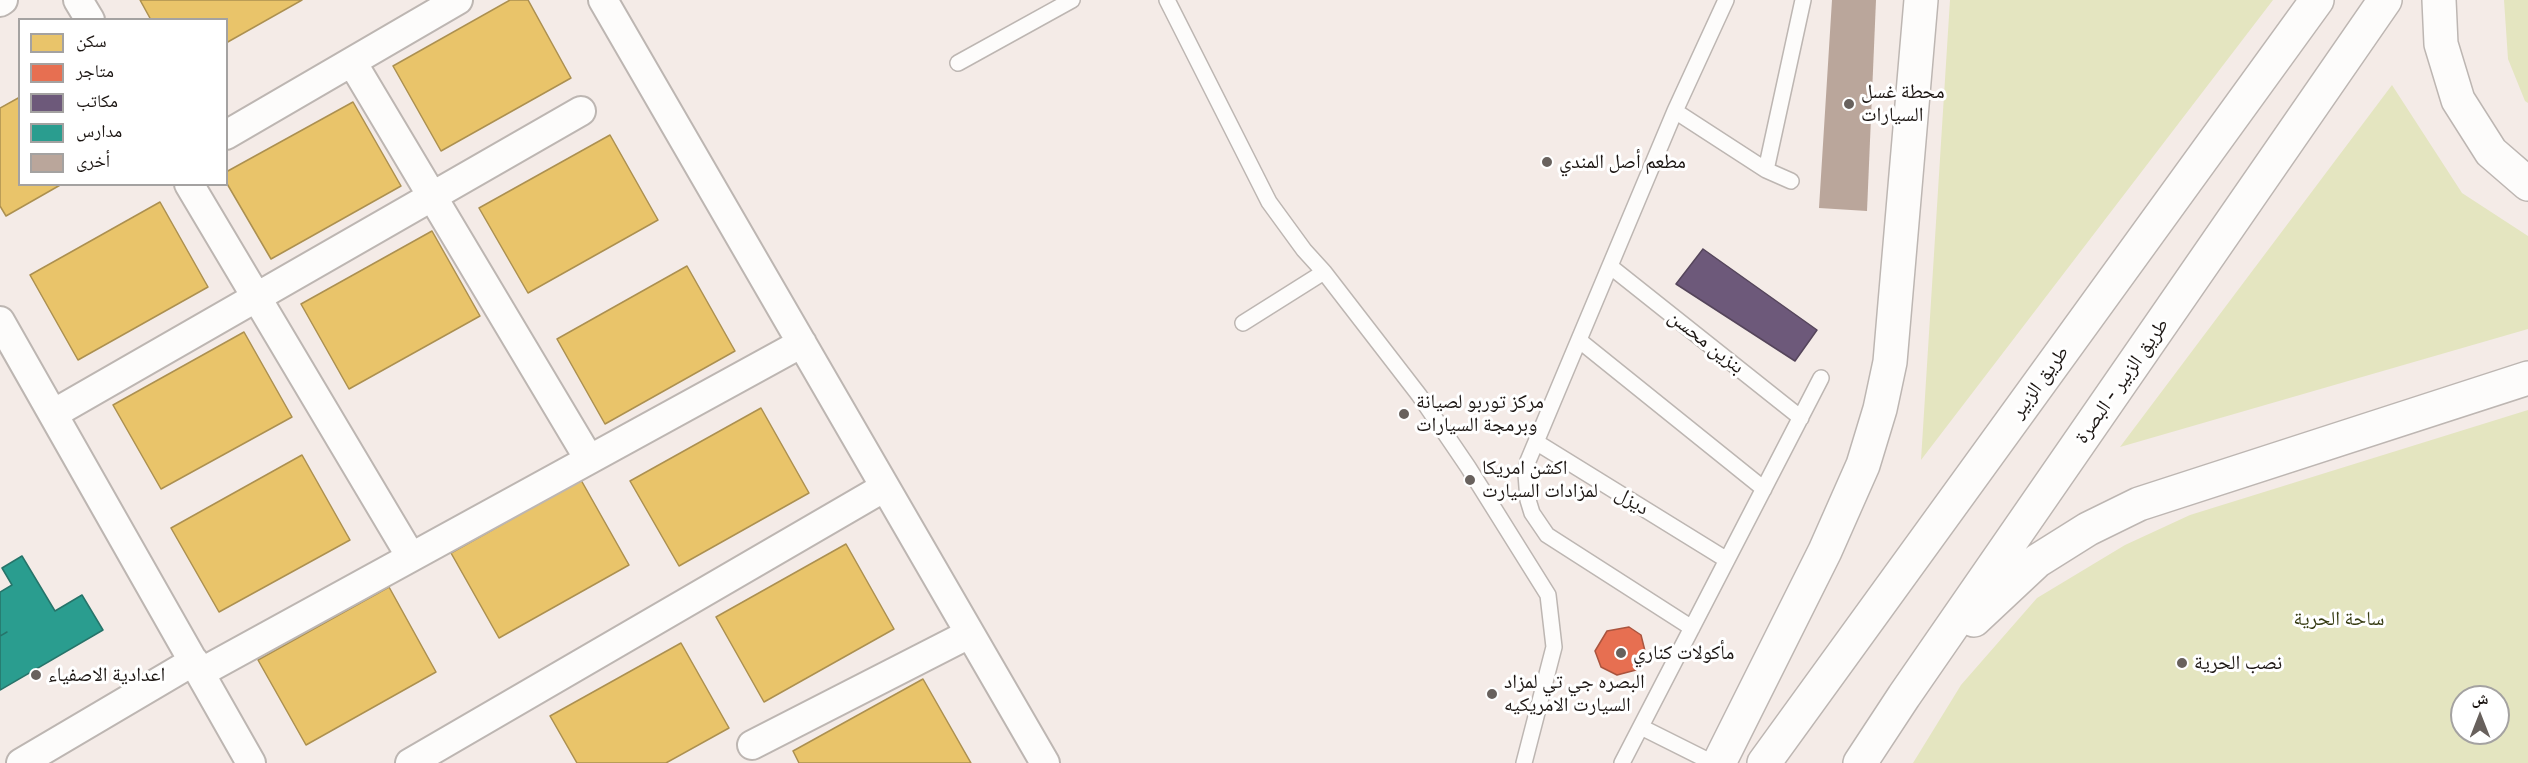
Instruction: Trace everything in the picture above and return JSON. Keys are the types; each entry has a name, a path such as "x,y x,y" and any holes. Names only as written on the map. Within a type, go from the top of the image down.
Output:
{"highway":[{"path":"1719,763 1825,551 1863,465 1880,409 1890,362 1921,0"},
{"name":"طريق الزبير","path":"1764,763 2317,0"},
{"name":"طريق الزبير - البصرة","path":"1860,763 2385,0"},
{"path":"2439,0 2441,44 2458,100 2492,152 2528,184"},
{"path":"1904,696 1981,612 2037,561 2088,529 2139,504 2528,378"}],"street":[{"path":"78,0 89,18"},
{"path":"228,134 458,0"},
{"path":"603,0 1045,763"},
{"path":"352,62 430,197 589,459"},
{"path":"53,414 581,111"},
{"path":"190,186 411,557"},
{"path":"0,321 251,763"},
{"path":"21,763 197,667 411,557 802,343"},
{"path":"410,763 885,487"},
{"path":"752,745 969,634"}],"lane":[{"path":"958,63 1072,0"},
{"path":"1167,0 1269,202 1304,250 1324,272 1419,395 1468,467 1548,595 1554,647 1524,763"},
{"path":"1692,628 1618,582 1543,530 1532,513 1526,487 1528,461 1675,111 1726,0"},
{"path":"1766,170 1803,0"},
{"path":"1675,111 1766,170 1791,181"},
{"name":"بنزين محسن","path":"1611,267 1801,418"},
{"path":"1243,323 1324,272"},
{"path":"1580,340 1764,489"},
{"path":"1622,763 1821,378"},
{"name":"ديزل","path":"1536,442 1727,560"},
{"path":"1641,727 1713,763"}],"green space":[{"path":"1950,0 2273,0 1921,460"},
{"path":"2504,0 2528,0 2528,103 2525,101 2508,59"},
{"path":"2392,85 2462,193 2528,236 2528,329 2120,447"},
{"name":"ساحة الحرية","path":"2528,410 2528,763 1913,763 1961,685 2037,598 2125,545 2190,515"}],"building: سكن":[{"path":"140,0 302,0 228,42 228,18 150,18"},
{"path":"510,0 528,0 571,78 441,151 393,66"},
{"path":"18,98 18,186 58,186 6,216 0,206 0,108"},
{"path":"353,102 401,186 271,259 228,185 228,171"},
{"path":"610,135 658,220 528,293 479,208"},
{"path":"160,202 208,287 78,360 30,275"},
{"path":"432,231 480,316 349,389 301,304"},
{"path":"687,266 735,351 605,424 557,339"},
{"path":"244,332 292,417 161,489 113,405"},
{"path":"761,408 809,493 679,566 630,481"},
{"path":"302,455 350,540 219,612 171,528"},
{"path":"581,480 629,565 499,638 451,553"},
{"path":"846,544 894,629 764,702 716,617"},
{"path":"389,587 436,672 306,745 258,660"},
{"path":"681,643 729,728 666,763 577,763 550,716"},
{"path":"923,679 971,763 799,763 793,751"}],"building: متاجر":[{"name":"مأكولات كناري","path":"1629,627 1641,635 1646,655 1636,670 1617,675 1601,667 1595,651 1607,631"}],"building: مكاتب":[{"path":"1703,249 1817,330 1795,361 1676,284"}],"building: مدارس":[{"path":"22,556 55,611 82,595 103,630 0,690 0,592 12,585 2,568"}],"building: أخرى":[{"name":"محطة غسل السيارات","path":"1832,0 1876,0 1867,211 1819,208"}],"place":[{"name":"محطة غسل السيارات","path":"1849,104"},
{"name":"مطعم أصل المندي","path":"1547,162"},
{"name":"مركز توربو لصيانة وبرمجة السيارات","path":"1404,414"},
{"name":"اكشن امريكا لمزادات السيارت","path":"1470,480"},
{"name":"مأكولات كناري","path":"1621,653"},
{"name":"نصب الحرية","path":"2182,663"},
{"name":"اعدادية الاصفياء","path":"36,675"},
{"name":"البصره جي تي لمزاد السيارت الامريكيه","path":"1492,694"}]}
